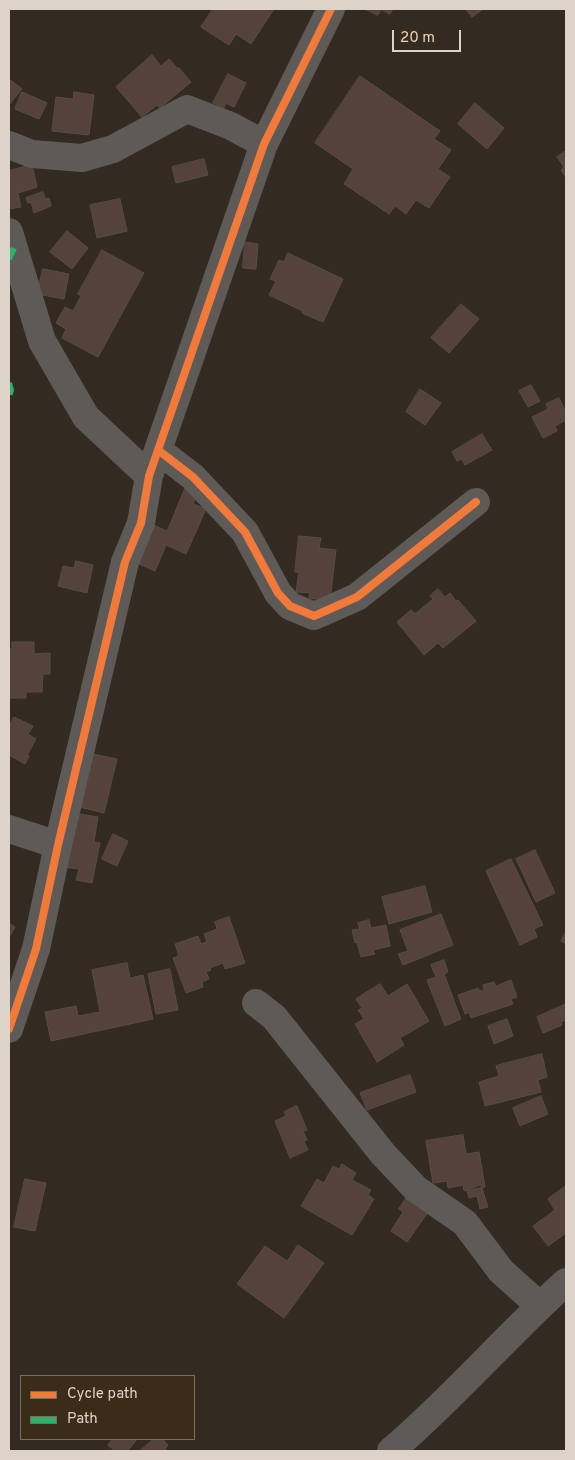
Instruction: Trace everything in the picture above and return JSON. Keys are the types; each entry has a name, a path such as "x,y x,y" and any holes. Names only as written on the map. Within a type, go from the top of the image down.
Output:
{"street":[{"path":"9,1029 36,949 58,845 125,562 141,523 149,476 264,144 331,9"},
{"path":"9,145 32,154 82,158 113,148 186,109 231,126 264,144"},
{"path":"9,232 42,341 86,417 149,476"},
{"path":"158,450 193,477 245,532 278,594 290,606 314,616 357,597 476,502"},
{"path":"9,829 58,845"},
{"path":"256,1003 274,1017 390,1161 416,1189 464,1223 501,1271 540,1306"},
{"path":"392,1451 419,1428 566,1282"}],"building":[{"path":"213,9 274,9 251,44 236,34 229,45 201,27"},
{"path":"365,9 381,9 378,15"},
{"path":"381,9 393,9 390,14"},
{"path":"466,9 483,9 472,17"},
{"path":"152,55 161,66 169,59 191,82 160,108 157,105 142,117 116,87"},
{"path":"228,74 246,83 234,107 226,103 224,108 213,103"},
{"path":"360,76 440,131 434,139 451,150 438,169 450,177 429,208 416,200 406,214 395,206 389,214 344,184 353,169 315,143"},
{"path":"9,79 22,89 9,105"},
{"path":"22,92 47,103 39,119 15,109"},
{"path":"74,92 94,95 89,135 52,131 56,97 73,99"},
{"path":"475,103 504,128 487,149 458,124"},
{"path":"566,151 566,178 561,170 564,167 557,157"},
{"path":"204,159 208,175 176,183 172,167"},
{"path":"32,165 37,187 18,193 21,207 9,209 9,171"},
{"path":"43,192 45,199 49,198 51,206 34,213 31,202 28,203 26,198"},
{"path":"120,199 127,231 97,238 90,205"},
{"path":"67,231 88,248 72,269 50,252"},
{"path":"245,242 258,244 256,269 243,268"},
{"path":"102,250 144,273 98,357 62,338 66,329 56,323 65,307 73,311 81,296 78,294"},
{"path":"288,253 343,279 323,322 269,295 276,281 270,279 279,260 284,262"},
{"path":"43,269 69,274 64,299 37,294"},
{"path":"461,304 479,319 449,353 431,338"},
{"path":"531,385 540,401 528,407 519,391"},
{"path":"420,389 441,403 425,425 406,412"},
{"path":"559,398 566,413 566,420 555,426 557,431 543,438 532,417 548,409 546,404"},
{"path":"482,434 492,450 465,465 462,459 457,461 452,452"},
{"path":"187,484 199,489 193,504 206,509 186,554 166,545 155,571 132,561 149,523 167,531"},
{"path":"299,536 321,538 319,548 336,550 330,601 309,598 310,593 296,592 299,572 295,572"},
{"path":"76,561 93,565 87,593 58,586 63,566 74,568"},
{"path":"438,589 445,597 450,593 476,621 443,648 438,643 424,655 397,622 411,610 415,614 433,599 430,596"},
{"path":"12,642 34,642 34,654 50,653 50,674 43,674 42,692 26,692 26,698 9,698 9,649 12,649"},
{"path":"14,717 33,726 28,734 36,739 27,755 29,756 25,764 9,755 9,727"},
{"path":"88,753 117,759 104,813 75,806"},
{"path":"74,813 98,817 94,842 100,843 92,883 76,880 79,869 63,867"},
{"path":"113,834 128,841 117,866 102,859"},
{"path":"535,850 555,893 536,902 516,859"},
{"path":"511,859 543,925 534,929 537,937 520,945 486,871"},
{"path":"425,886 432,912 389,924 382,897"},
{"path":"441,914 453,945 403,965 398,954 408,951 400,930"},
{"path":"229,917 245,963 225,969 223,963 210,968 211,970 206,972 209,979 202,982 203,987 186,993 173,958 179,956 175,944 198,936 201,944 207,942 204,934 217,929 215,922"},
{"path":"369,920 371,928 386,925 390,946 373,950 375,954 361,957 352,930 360,929 358,923"},
{"path":"9,923 15,927 9,937"},
{"path":"566,932 566,944 561,941"},
{"path":"444,960 448,972 444,974 461,1019 445,1026 427,980 436,977 431,965"},
{"path":"127,963 130,978 143,975 153,1019 51,1041 45,1012 76,1006 78,1016 100,1012 92,970"},
{"path":"170,969 178,1010 156,1014 148,974"},
{"path":"511,980 517,997 511,999 513,1004 471,1018 469,1012 465,1014 458,995 478,988 480,991 484,990 483,985 494,982 496,986"},
{"path":"380,984 388,996 407,984 429,1021 400,1038 404,1045 377,1062 355,1024 364,1019 358,1010 362,1008 356,999"},
{"path":"566,1004 566,1020 561,1022 562,1025 543,1033 537,1017"},
{"path":"507,1019 513,1036 494,1044 488,1026"},
{"path":"542,1054 547,1077 538,1080 541,1092 485,1106 479,1082 499,1076 496,1066"},
{"path":"410,1075 416,1092 367,1110 360,1093"},
{"path":"541,1096 548,1114 520,1126 513,1108"},
{"path":"297,1106 307,1130 303,1131 307,1140 304,1141 308,1150 290,1158 275,1121 286,1116 284,1112"},
{"path":"463,1135 466,1154 479,1152 485,1187 464,1191 463,1185 448,1188 447,1181 433,1183 426,1141"},
{"path":"342,1164 356,1173 352,1180 371,1190 368,1195 374,1199 352,1235 301,1206 317,1179 324,1183 333,1166 339,1169"},
{"path":"25,1179 46,1183 35,1231 14,1227"},
{"path":"481,1185 488,1207 480,1209 477,1196 469,1198 467,1190"},
{"path":"566,1186 566,1233 548,1246 533,1226 555,1210 548,1199"},
{"path":"407,1197 428,1212 407,1242 391,1231 403,1212 399,1209"},
{"path":"298,1245 324,1263 284,1318 237,1284 265,1246 287,1261"},
{"path":"112,1440 136,1441 127,1451 115,1451 108,1445"},
{"path":"153,1440 163,1440 168,1445 165,1449 166,1451 140,1451"}],"marked path":[{"path":"9,259 14,248"},
{"path":"9,383 11,390 9,396"}],"cycle path":[{"path":"9,1029 36,949 58,845 125,562 141,523 149,476 264,144 331,9"},
{"path":"158,450 193,477 245,532 278,593 290,606 314,616 357,597 476,502"}]}
